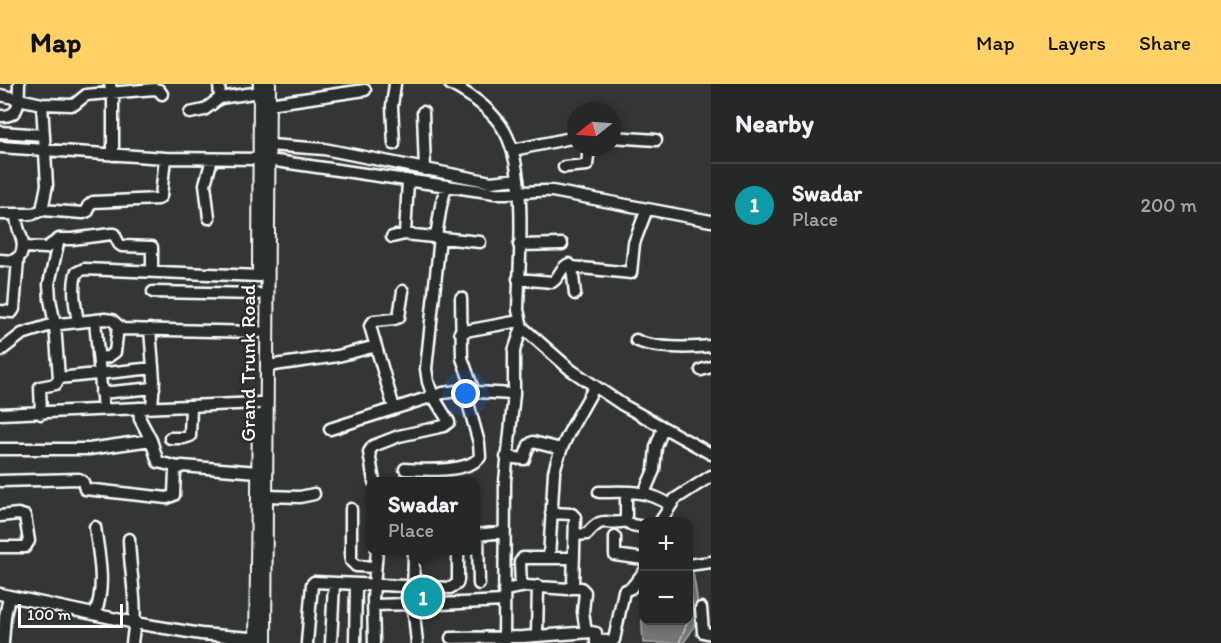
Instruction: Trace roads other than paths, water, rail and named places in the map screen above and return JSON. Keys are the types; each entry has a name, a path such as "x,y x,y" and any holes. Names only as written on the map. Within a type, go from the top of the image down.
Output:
{"main road":[{"name":"Grand Trunk Road","path":"261,641 258,472 259,276 265,160 269,145 269,104 263,87"},
{"name":"Grand Trunk Road","path":"261,641 267,496 263,87"}],"street":[{"path":"0,116 14,114 19,84"},
{"path":"219,84 220,98"},
{"path":"394,144 392,106 395,84"},
{"path":"450,84 465,92 489,111 504,131 513,150 518,179 518,279 521,324 514,351 514,394 506,457 504,640"},
{"path":"190,113 204,110 220,98 263,87"},
{"path":"0,95 42,104 71,105 86,95 111,89 154,89 159,90 162,94"},
{"path":"111,89 113,155"},
{"path":"269,104 365,90"},
{"path":"42,104 47,185 42,210"},
{"path":"423,112 424,170"},
{"path":"0,132 113,155 265,160 495,194 552,190 711,221"},
{"path":"513,150 567,138"},
{"path":"621,138 656,140"},
{"path":"0,147 44,141"},
{"path":"269,145 324,149 491,182 518,179"},
{"path":"564,167 587,165 588,156"},
{"path":"0,214 33,214 42,210 83,213 88,211 88,206 93,202 158,200 161,196 165,158"},
{"path":"209,218 205,184 212,159"},
{"path":"405,234 408,180"},
{"path":"373,477 369,452 373,446 399,436 448,425 449,419 433,396 428,382 426,355 441,206 446,186"},
{"path":"518,279 552,282 556,280 566,265 624,274 631,273 634,243 647,209"},
{"path":"0,311 12,312 14,309 18,260 23,247 23,241 16,226 16,214"},
{"path":"23,247 46,248 59,239 114,234 122,246 150,246 152,272"},
{"path":"392,237 405,234 480,242"},
{"path":"41,414 40,387 56,384 59,378 56,325 49,284 59,239"},
{"path":"519,245 562,244"},
{"path":"0,260 8,262 18,260"},
{"path":"572,267 575,294"},
{"path":"78,322 75,307 75,279 80,271 89,269 259,276"},
{"path":"394,408 370,330 371,322 378,319 397,319 403,291"},
{"path":"153,292 259,294"},
{"path":"405,470 458,467 476,461 480,457 462,358 461,298"},
{"path":"0,351 22,334 36,328 95,320 112,320 122,329 259,332"},
{"path":"95,320 103,409"},
{"path":"460,332 521,324 571,369 622,405 711,454"},
{"path":"99,358 108,357 115,352 118,327"},
{"path":"150,329 154,388 152,407"},
{"path":"636,340 646,344 672,347 711,346"},
{"path":"267,366 338,356 376,346"},
{"path":"59,378 153,368"},
{"path":"549,558 554,472 561,449 595,386"},
{"path":"102,393 154,388"},
{"path":"330,429 433,396 469,392 514,394"},
{"path":"0,414 259,403"},
{"path":"170,438 190,436 191,406"},
{"path":"139,408 140,419 151,440 158,462 178,468 206,467 258,472"},
{"path":"644,493 654,470 657,440 663,428"},
{"path":"0,449 89,449 151,440"},
{"path":"506,457 525,459 529,445 533,442 561,449"},
{"path":"0,481 79,479 85,489 167,498 174,495 174,478 178,468"},
{"path":"663,517 670,505 683,493 711,476"},
{"path":"599,492 644,493 653,495 670,505"},
{"path":"626,492 626,521"},
{"path":"267,496 300,497 314,494"},
{"path":"351,509 351,561 356,566 375,567"},
{"path":"552,513 574,515 575,535 571,588"},
{"path":"0,516 18,514 25,516 29,541 25,547 0,547"},
{"path":"575,535 586,534 595,523 599,522 626,521 639,526"},
{"path":"94,614 101,591 100,558 95,527"},
{"path":"480,534 504,532"},
{"path":"615,537 615,555 639,558"},
{"path":"129,539 136,601 132,643"},
{"path":"374,643 373,605 376,555"},
{"path":"414,555 413,604 417,643"},
{"path":"307,643 312,584 320,582 450,588 457,584 458,555"},
{"path":"478,555 479,584"},
{"path":"521,587 521,560 529,557 574,558"},
{"path":"693,564 711,562"},
{"path":"451,638 523,640 537,636 586,632 596,633 596,641 609,642 614,640 624,591 631,588 639,578"},
{"path":"331,643 334,584"},
{"path":"355,643 356,585"},
{"path":"537,636 538,586"},
{"path":"440,604 504,596 521,587 581,588 585,592 586,632"},
{"path":"2,637 5,595 135,623 261,641"},
{"path":"373,605 413,604"},
{"path":"701,608 703,632 711,634"}],"water":[{"path":"693,573 698,610 697,618 690,634 683,643 643,643 642,625 693,625"}],"place":[{"name":"Swadar","path":"423,597"}]}
